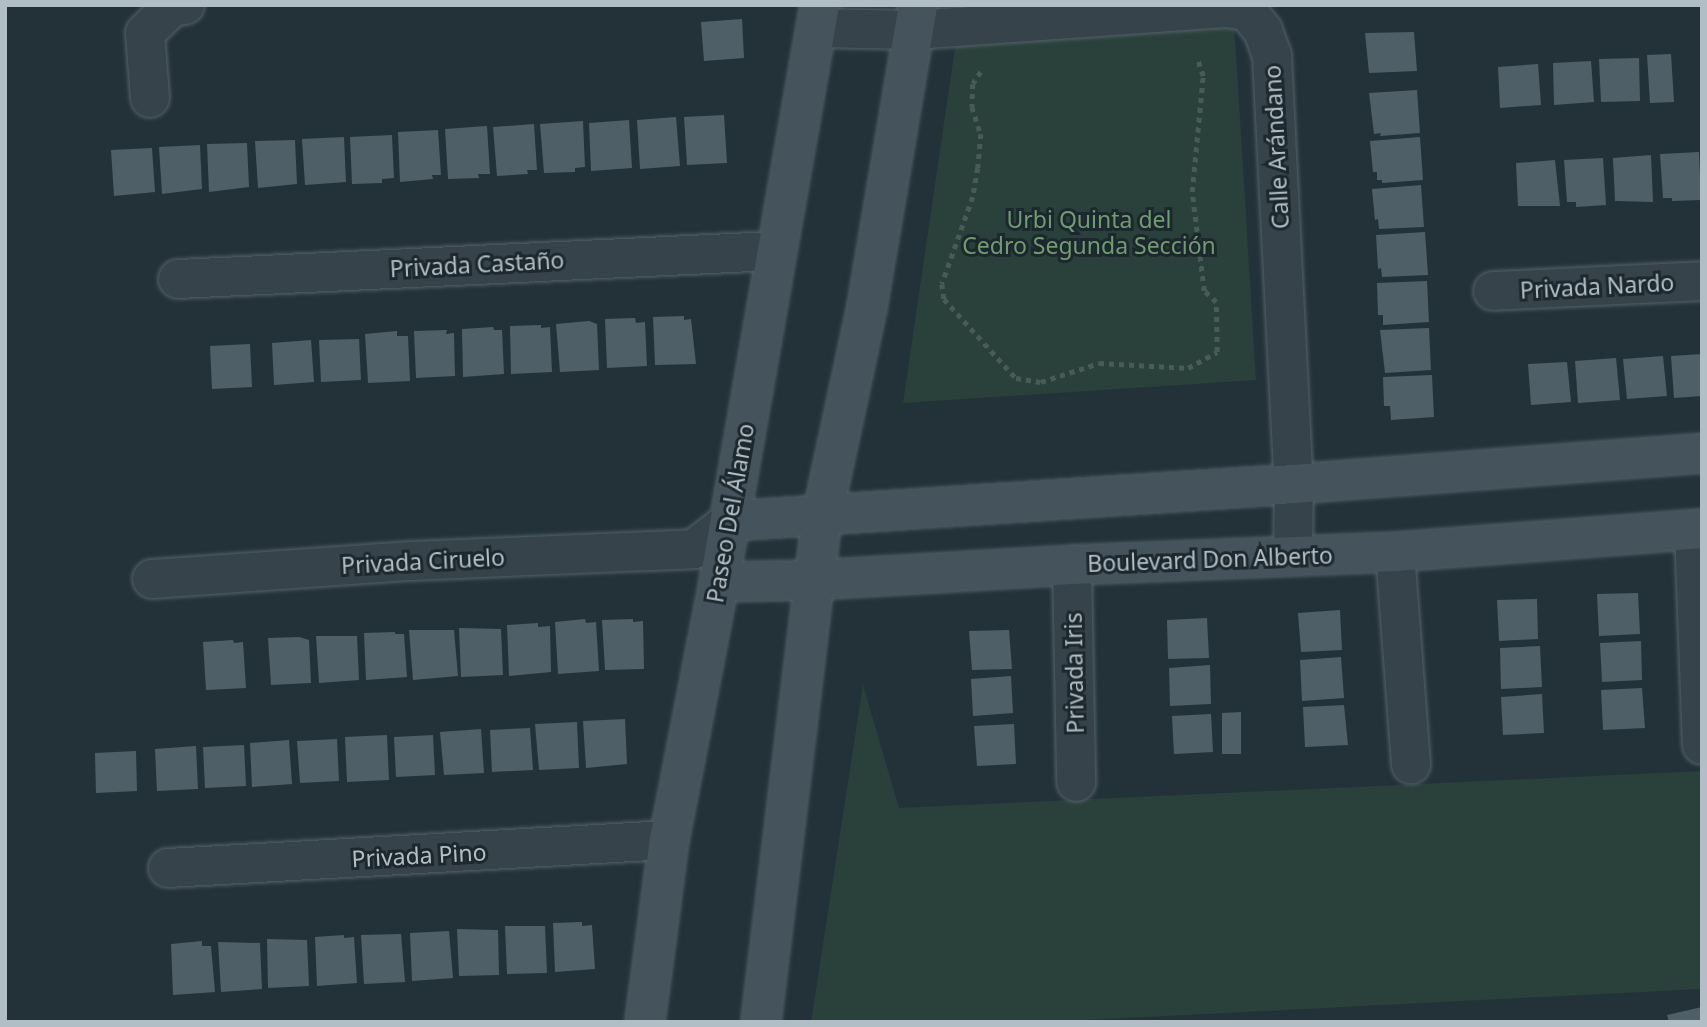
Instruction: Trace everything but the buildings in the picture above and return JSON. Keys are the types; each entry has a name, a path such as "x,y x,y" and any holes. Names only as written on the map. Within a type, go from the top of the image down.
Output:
{"street":[{"path":"150,98 145,33 173,6 185,5"},
{"name":"Calle Arándano","path":"818,17 914,33 1226,8 1247,11 1263,31 1272,56 1294,484 1293,555"},
{"name":"Paseo Del Álamo","path":"645,1022 669,840 719,582 818,17"},
{"path":"761,1022 822,517 867,307 914,33"},
{"name":"Privada Castaño","path":"178,279 775,251"},
{"name":"Privada Nardo","path":"1493,291 1702,281"},
{"path":"719,582 694,549 730,521 1294,484 1702,453"},
{"path":"1698,529 1702,745"},
{"name":"Boulevard Don Alberto","path":"719,582 814,580 1072,565 1395,552 1698,529"},
{"name":"Privada Ciruelo","path":"152,579 411,561 694,549"},
{"path":"1395,552 1411,764"},
{"name":"Privada Iris","path":"1072,565 1076,782"},
{"name":"Privada Pino","path":"168,868 669,840"}],"path":[{"path":"914,33 982,71"},
{"path":"988,63 973,84 972,107 981,134 978,168 973,197 942,284 944,299 1016,378 1041,382 1099,363 1188,368 1217,352 1216,302 1204,291 1192,192 1203,76 1195,48"}],"green space":[{"name":"Urbi Quinta del Cedro Segunda Sección","path":"1233,5 1256,380 903,403 961,7"},
{"path":"863,685 899,808 1702,771 1702,989 1046,1022 811,1022"}]}
